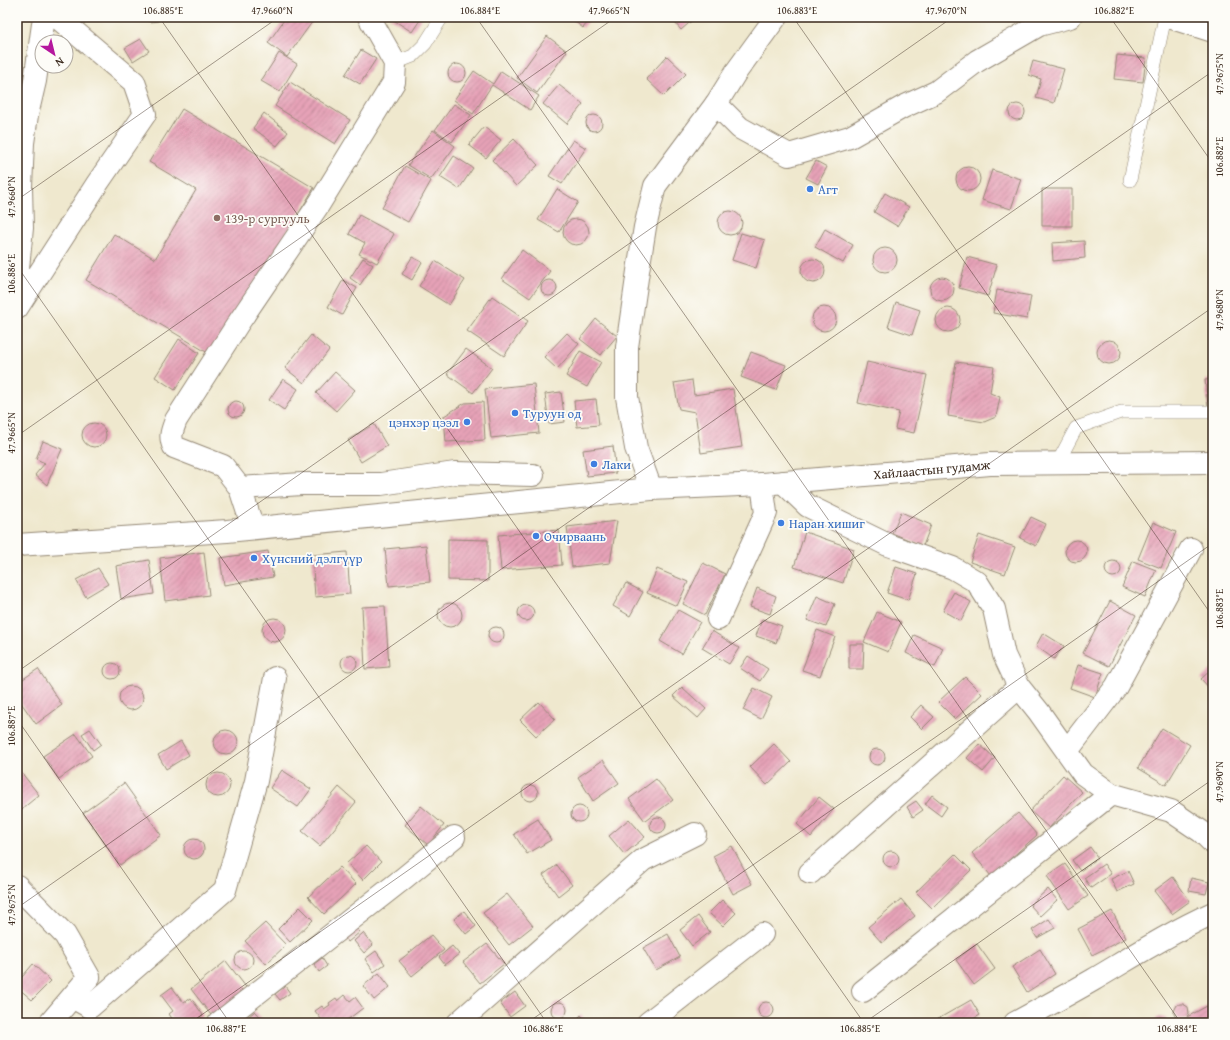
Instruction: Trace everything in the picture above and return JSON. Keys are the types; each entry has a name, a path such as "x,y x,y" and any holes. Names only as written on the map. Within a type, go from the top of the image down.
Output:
{"street":[{"path":"17,278 22,228 19,187 23,143 27,115 35,81 44,17"},
{"path":"17,308 97,184 145,114 134,82 57,17"},
{"path":"253,528 240,488 223,466 174,447 171,440 171,433 176,420 239,322 319,204 394,82 395,63 369,17"},
{"path":"651,489 636,448 628,397 627,347 638,271 655,186 716,104 736,72 776,17"},
{"path":"716,104 740,128 789,155 850,136 903,107 936,92 977,61 1037,21 1070,17"},
{"path":"1169,17 1213,31"},
{"name":"Хайлаастын гудамж","path":"17,545 253,528 651,489 772,483 990,464 1213,462"},
{"path":"240,488 302,484 381,484 455,473 533,475"},
{"path":"718,619 766,513 772,483 808,506 888,544 953,568 977,582 994,610 1004,655 1019,687 1039,712 1083,774 1111,794 1171,811 1202,832 1213,843"},
{"path":"1067,751 1116,687 1191,549"},
{"path":"72,997 90,1007 225,890 256,781 275,678"},
{"path":"810,873 1019,687"},
{"path":"863,991 1111,794"},
{"path":"458,1023 643,860 695,834"},
{"path":"219,1023 404,878 454,836"},
{"path":"17,886 65,935 89,977 50,1023"},
{"path":"1015,1023 1093,981 1130,957 1197,920 1213,913"},
{"path":"648,1023 762,934"},
{"path":"72,997 95,1023"}],"lane":[{"path":"395,63 413,56 426,44 442,17"},
{"path":"1130,180 1165,17"},
{"path":"1057,464 1076,428 1121,412 1213,412"}],"building":[{"path":"143,17 162,17 158,21 151,22"},
{"path":"286,17 315,18 287,57 268,43"},
{"path":"389,17 422,17 412,32"},
{"path":"569,17 592,17 583,28"},
{"path":"670,17 696,17 681,30"},
{"path":"547,36 567,51 537,93 517,78"},
{"path":"141,39 149,51 133,61 125,48"},
{"path":"361,50 376,59 360,84 345,75"},
{"path":"279,53 297,64 280,92 261,81"},
{"path":"1117,55 1146,58 1143,82 1114,79"},
{"path":"667,56 686,74 664,96 646,79"},
{"path":"1033,61 1064,69 1054,103 1036,98 1041,79 1029,75"},
{"path":"457,64 463,67 466,73 463,79 457,82 451,79 448,73 451,67"},
{"path":"474,71 493,84 501,71 539,96 530,110 492,85 473,114 454,100"},
{"path":"290,82 350,120 335,144 275,106"},
{"path":"559,85 583,104 567,124 543,104"},
{"path":"454,104 471,115 452,142 435,130"},
{"path":"1017,104 1023,106 1025,112 1023,118 1017,120 1011,118 1009,112 1011,106"},
{"path":"182,109 314,188 213,356 86,280 114,234 155,259 196,190 149,162"},
{"path":"264,113 288,132 277,146 253,128"},
{"path":"594,115 600,117 602,123 600,129 594,131 588,129 586,123 588,117"},
{"path":"484,127 501,140 486,158 469,145"},
{"path":"433,130 455,146 431,179 408,165"},
{"path":"514,139 538,165 516,186 492,160"},
{"path":"573,140 586,148 562,184 549,176"},
{"path":"454,156 473,168 459,189 440,177"},
{"path":"816,161 827,167 818,184 806,178"},
{"path":"405,166 431,181 408,222 382,208"},
{"path":"968,167 976,171 980,179 976,187 968,191 960,187 956,179 960,171"},
{"path":"992,170 1021,179 1011,209 982,200"},
{"path":"557,189 578,202 559,232 538,220"},
{"path":"1042,189 1072,189 1072,226 1042,226"},
{"path":"885,193 909,207 897,226 874,212"},
{"path":"730,211 738,215 742,223 738,231 730,235 722,231 718,223 722,215"},
{"path":"359,215 394,234 377,263 359,254 365,243 349,234"},
{"path":"576,219 585,223 589,232 585,241 576,245 567,241 563,232 567,223"},
{"path":"825,229 853,245 843,263 815,247"},
{"path":"741,233 765,240 756,268 732,260"},
{"path":"1084,241 1085,258 1053,261 1052,243"},
{"path":"885,248 893,252 897,260 893,268 885,272 877,268 873,260 877,252"},
{"path":"522,250 550,271 530,298 502,279"},
{"path":"412,257 422,262 412,280 402,274"},
{"path":"967,257 997,265 988,296 959,288"},
{"path":"363,258 373,265 360,285 350,278"},
{"path":"813,259 821,263 825,271 821,279 813,283 805,279 801,271 805,263"},
{"path":"435,261 465,280 449,305 419,286"},
{"path":"1213,262 1213,285 1209,284"},
{"path":"942,277 950,281 954,289 950,297 942,301 934,297 930,289 934,281"},
{"path":"343,280 357,288 342,315 328,307"},
{"path":"549,280 555,282 557,288 555,294 549,296 543,294 541,288 543,282"},
{"path":"997,290 1031,296 1027,319 993,313"},
{"path":"492,296 528,321 504,356 467,331"},
{"path":"896,302 920,310 912,335 888,327"},
{"path":"824,307 832,311 836,319 832,327 824,331 816,327 812,319 816,311"},
{"path":"948,308 956,312 960,320 956,328 948,332 940,328 936,320 940,312"},
{"path":"596,319 617,336 601,355 580,339"},
{"path":"567,333 579,344 557,369 544,357"},
{"path":"311,335 329,350 304,383 285,368"},
{"path":"179,339 199,353 175,390 155,377"},
{"path":"1109,340 1114,341 1120,347 1120,357 1114,363 1109,364 1104,363 1098,357 1097,352 1098,347 1104,341"},
{"path":"466,349 492,368 473,393 447,374"},
{"path":"580,351 601,362 587,387 566,376"},
{"path":"751,352 786,365 776,390 741,377"},
{"path":"867,362 927,375 914,433 895,429 899,412 858,403"},
{"path":"956,362 994,367 990,393 1000,397 996,417 984,422 948,416"},
{"path":"335,372 355,390 336,411 316,393"},
{"path":"283,379 298,389 284,410 269,400"},
{"path":"1213,379 1213,408 1208,408 1205,380"},
{"path":"692,380 694,395 733,389 742,447 701,453 695,412 679,409 674,383"},
{"path":"534,384 539,433 491,438 485,389"},
{"path":"561,392 565,422 549,424 545,394"},
{"path":"596,399 599,425 577,427 574,401"},
{"path":"236,401 242,403 244,409 242,415 236,417 230,415 228,409 230,403"},
{"path":"483,402 485,440 446,442 444,416 465,403"},
{"path":"94,423 103,426 106,435 103,444 94,447 85,444 82,435 85,426"},
{"path":"374,424 387,446 361,462 348,440"},
{"path":"43,441 62,449 47,485 35,475 45,463 36,459"},
{"path":"613,446 616,473 587,476 583,450"},
{"path":"901,512 931,525 923,546 892,533"},
{"path":"1031,517 1046,524 1036,546 1020,538"},
{"path":"617,521 610,563 572,567 567,527"},
{"path":"1153,522 1176,532 1161,568 1138,559"},
{"path":"559,530 562,565 501,570 498,535"},
{"path":"805,532 854,549 843,583 794,567"},
{"path":"979,535 1015,547 1005,574 970,562"},
{"path":"448,539 488,540 488,581 448,580"},
{"path":"1072,540 1080,540 1087,547 1087,555 1080,562 1072,562 1065,555 1065,547"},
{"path":"426,545 430,582 389,586 385,549"},
{"path":"268,551 273,577 224,585 220,558"},
{"path":"204,552 209,595 165,601 160,558"},
{"path":"347,552 350,594 315,597 312,555"},
{"path":"149,560 154,594 121,599 116,566"},
{"path":"1113,561 1119,563 1121,569 1119,575 1113,577 1107,575 1105,569 1107,563"},
{"path":"1133,561 1156,570 1145,597 1122,587"},
{"path":"703,563 725,574 705,615 683,604"},
{"path":"896,567 917,574 908,600 887,593"},
{"path":"98,568 108,584 86,597 76,580"},
{"path":"657,569 688,582 677,606 647,593"},
{"path":"626,583 643,592 630,616 613,606"},
{"path":"757,588 776,596 770,614 750,607"},
{"path":"954,592 971,602 961,621 943,611"},
{"path":"817,596 835,604 826,627 807,620"},
{"path":"1110,601 1136,615 1109,666 1083,653"},
{"path":"450,603 458,607 462,615 458,623 450,627 442,623 438,615 442,607"},
{"path":"526,605 532,607 534,613 532,619 526,621 520,619 518,613 520,607"},
{"path":"385,606 389,667 365,669 362,607"},
{"path":"678,610 700,622 682,654 660,641"},
{"path":"877,612 901,622 888,652 864,642"},
{"path":"274,618 282,622 286,630 282,638 274,642 266,638 262,630 266,622"},
{"path":"762,619 782,626 776,643 756,636"},
{"path":"496,627 502,629 504,635 502,641 496,643 490,641 488,635 490,629"},
{"path":"817,630 835,637 820,676 802,670"},
{"path":"712,631 739,648 729,664 702,648"},
{"path":"1043,633 1064,646 1054,659 1036,646"},
{"path":"914,635 943,648 935,667 906,653"},
{"path":"849,644 864,644 863,669 849,669"},
{"path":"349,655 355,657 357,663 355,669 349,671 343,669 341,663 343,657"},
{"path":"748,656 768,669 760,681 740,668"},
{"path":"112,663 118,665 120,671 118,677 112,679 106,677 104,671 106,665"},
{"path":"1078,665 1103,673 1095,697 1070,688"},
{"path":"1213,668 1213,692 1201,679"},
{"path":"38,669 62,705 36,724 17,697 17,683"},
{"path":"965,677 982,694 955,719 938,702"},
{"path":"131,686 139,690 143,698 139,706 131,710 123,706 119,698 123,690"},
{"path":"682,687 706,709 698,718 673,696"},
{"path":"754,688 772,697 761,719 743,710"},
{"path":"539,702 555,719 536,736 520,720"},
{"path":"921,705 934,717 922,729 910,717"},
{"path":"1162,728 1190,745 1166,785 1138,768"},
{"path":"90,729 101,744 93,750 82,734"},
{"path":"226,730 234,734 238,742 234,750 226,754 218,750 214,742 218,734"},
{"path":"76,734 92,756 59,779 43,756"},
{"path":"181,741 189,755 166,769 158,755"},
{"path":"774,744 791,762 767,785 750,767"},
{"path":"979,744 995,758 983,772 967,758"},
{"path":"877,749 883,751 885,757 883,763 877,765 871,763 869,757 871,751"},
{"path":"603,760 619,783 593,801 578,777"},
{"path":"282,770 311,789 298,807 270,788"},
{"path":"21,772 39,795 17,813 17,775"},
{"path":"218,773 226,777 230,785 226,793 218,797 210,793 206,785 210,777"},
{"path":"1063,775 1082,792 1049,828 1030,811"},
{"path":"656,779 673,800 645,821 629,799"},
{"path":"124,783 161,835 120,865 83,813"},
{"path":"530,785 536,787 538,793 536,799 530,801 524,799 522,793 524,787"},
{"path":"339,787 356,802 320,846 302,831"},
{"path":"932,795 947,807 941,816 925,804"},
{"path":"819,797 834,809 811,837 797,824"},
{"path":"916,801 923,810 913,817 907,807"},
{"path":"421,806 444,825 428,845 405,825"},
{"path":"579,806 585,808 587,814 585,820 579,822 573,820 571,814 573,808"},
{"path":"1018,813 1037,835 991,876 972,853"},
{"path":"658,817 664,819 666,825 664,831 658,833 652,831 650,825 652,819"},
{"path":"538,819 551,840 527,854 514,834"},
{"path":"629,819 645,837 624,854 609,836"},
{"path":"194,839 201,842 204,849 201,856 194,859 187,856 184,849 187,842"},
{"path":"366,846 381,862 363,880 347,863"},
{"path":"732,846 752,884 733,894 713,856"},
{"path":"1090,847 1098,858 1080,871 1072,860"},
{"path":"891,851 897,853 899,859 897,865 891,867 885,865 883,859 885,853"},
{"path":"955,854 971,870 932,908 916,892"},
{"path":"1065,864 1088,896 1069,909 1047,876"},
{"path":"1104,864 1111,874 1091,888 1084,878"},
{"path":"557,865 572,885 558,896 543,875"},
{"path":"340,867 356,884 324,914 308,897"},
{"path":"1128,871 1134,884 1117,892 1111,879"},
{"path":"1173,877 1190,901 1172,914 1154,891"},
{"path":"1191,878 1209,882 1206,894 1189,891"},
{"path":"1048,889 1057,900 1040,916 1030,905"},
{"path":"507,894 533,926 509,945 483,913"},
{"path":"901,899 915,916 882,943 868,927"},
{"path":"722,900 736,913 723,926 709,913"},
{"path":"300,907 313,920 290,942 278,929"},
{"path":"464,911 476,926 466,934 454,919"},
{"path":"1112,911 1126,938 1092,955 1078,929"},
{"path":"698,916 710,932 692,946 680,930"},
{"path":"1049,919 1055,928 1037,938 1032,930"},
{"path":"265,923 286,945 266,964 245,941"},
{"path":"355,927 360,932 348,942 344,936"},
{"path":"363,933 373,945 364,953 354,941"},
{"path":"668,934 680,957 656,970 643,948"},
{"path":"431,935 444,950 412,976 399,961"},
{"path":"487,944 504,964 480,983 463,962"},
{"path":"977,944 995,969 974,985 956,960"},
{"path":"452,946 459,954 445,965 439,957"},
{"path":"1040,949 1055,974 1027,992 1012,967"},
{"path":"244,951 250,954 253,960 250,966 244,969 238,966 235,960 238,954"},
{"path":"376,951 385,964 374,972 365,959"},
{"path":"322,958 327,966 319,972 314,964"},
{"path":"226,961 249,991 214,1019 191,989"},
{"path":"33,964 51,981 32,1000 17,987 17,983"},
{"path":"379,973 390,987 374,1000 363,986"},
{"path":"285,986 290,993 280,1000 275,994"},
{"path":"172,987 184,1003 191,998 203,1015 193,1023 175,1023 169,1014 173,1011 161,995"},
{"path":"515,992 525,1006 510,1017 500,1003"},
{"path":"345,995 350,1001 355,997 363,1008 343,1023 324,1023 315,1011 322,1006 324,1009 336,998 338,1001"},
{"path":"971,1000 980,1015 967,1023 931,1023"},
{"path":"559,1002 565,1004 567,1010 565,1016 559,1018 553,1016 551,1010 553,1004"},
{"path":"766,1002 772,1004 774,1010 772,1016 766,1018 760,1016 758,1010 760,1004"},
{"path":"1180,1004 1188,1007 1189,1013 1187,1017 1207,1006 1213,1017 1213,1023 1189,1023 1186,1018 1184,1020 1177,1019 1174,1011 1177,1005"},
{"path":"255,1011 266,1023 253,1023 248,1017"},
{"path":"581,1015 588,1023 573,1023"},
{"path":"1157,1018 1166,1018 1170,1023 1154,1023"}],"place":[{"name":"Агт","path":"810,189"},
{"name":"139-р сургууль","path":"217,218"},
{"name":"Туруун од","path":"515,413"},
{"name":"цэнхэр цээл","path":"467,422"},
{"name":"Лаки","path":"594,464"},
{"name":"Наран хишиг","path":"781,523"},
{"name":"Очирваань","path":"536,536"},
{"name":"Хүнсний дэлгүүр","path":"254,558"}]}
